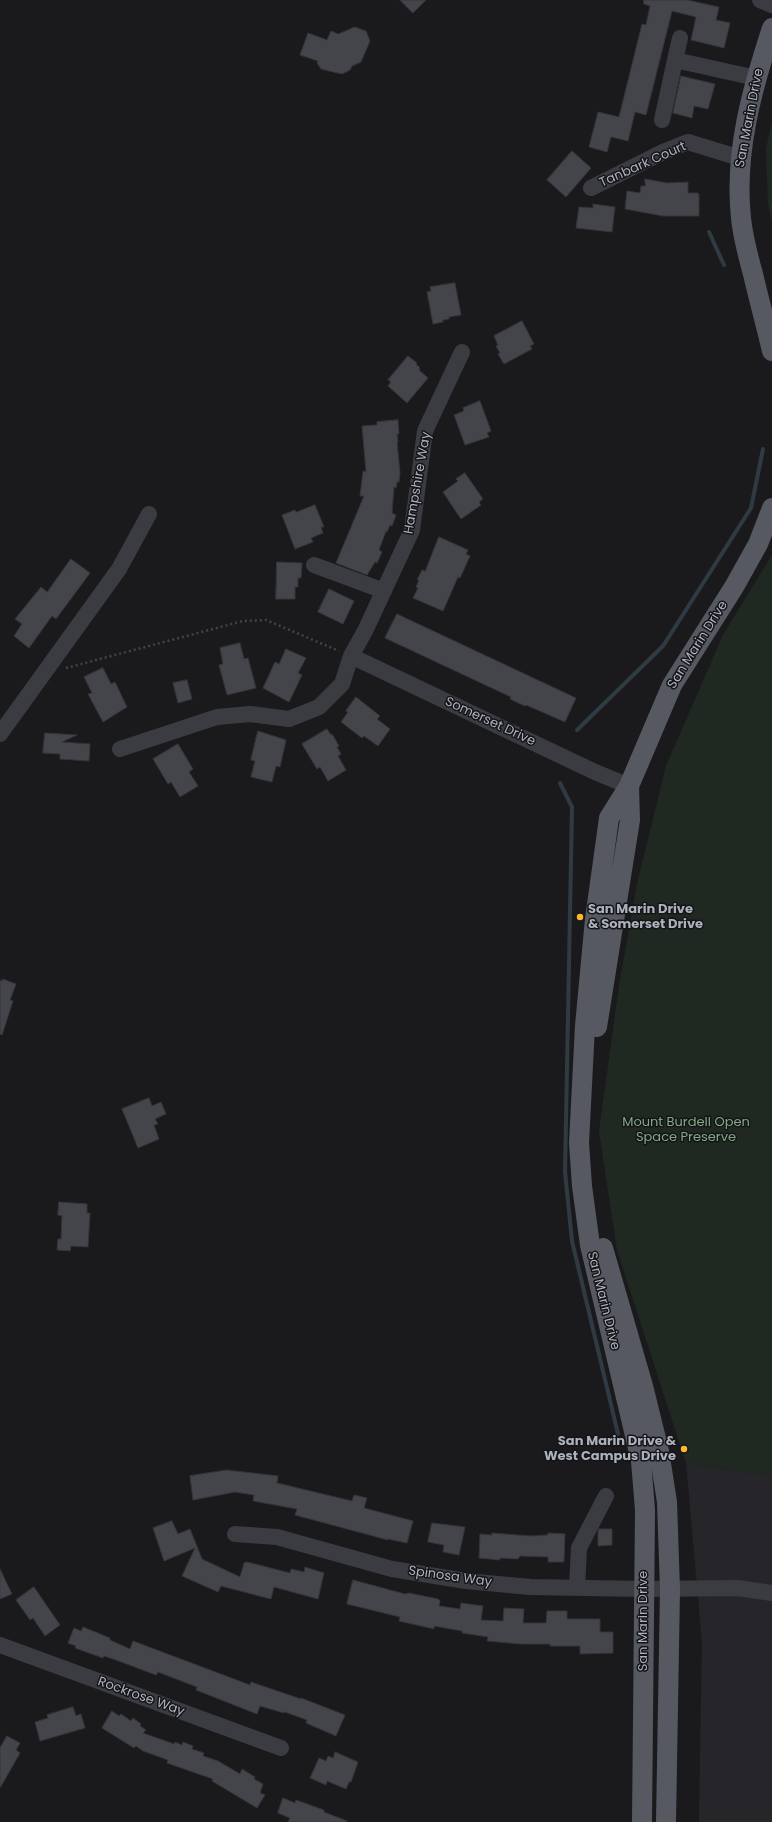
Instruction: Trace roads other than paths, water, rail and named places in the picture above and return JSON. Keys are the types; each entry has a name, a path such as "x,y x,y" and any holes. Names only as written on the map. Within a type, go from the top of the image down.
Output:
{"main road":[{"name":"San Marin Drive","path":"772,28 756,78 740,158 739,188 741,219 746,248 772,351"},
{"name":"San Marin Drive","path":"642,1822 645,1510 641,1461 590,1245 582,1186 579,1142 584,1026 609,818 629,786 672,685 734,587 758,544 772,508"},
{"name":"San Marin Drive","path":"629,786 630,820 596,1033 590,1107 592,1179 599,1235 643,1386 660,1451 667,1502 670,1589 666,1822"}],"street":[{"path":"760,0 772,5"},
{"path":"662,120 680,38"},
{"path":"675,60 756,78"},
{"name":"Tanbark Court","path":"591,188 663,152 688,142 740,158"},
{"name":"Hampshire Way","path":"120,749 217,717 250,714 289,719 319,707 342,684 351,656 384,591 412,530 425,431 462,352"},
{"path":"0,734 120,569 149,514"},
{"path":"314,565 384,591"},
{"name":"Somerset Drive","path":"351,656 595,772 629,786"},
{"path":"577,1588 579,1548 606,1496"},
{"name":"Spinosa Way","path":"235,1534 277,1537 392,1569 452,1579 530,1587 644,1589 738,1588 772,1592"},
{"name":"Rockrose Way","path":"0,1645 281,1748"}],"waterway":[{"path":"709,232 724,265"},
{"path":"577,730 663,646 751,508 763,449"},
{"path":"560,783 572,807 565,1172 572,1241 618,1434"}],"place":[{"name":"San Marin Drive & Somerset Drive","path":"580,917"},
{"name":"San Marin Drive & West Campus Drive","path":"684,1449"}],"park label":[{"name":"Mount Burdell Open Space Preserve","path":"686,1130"}]}
